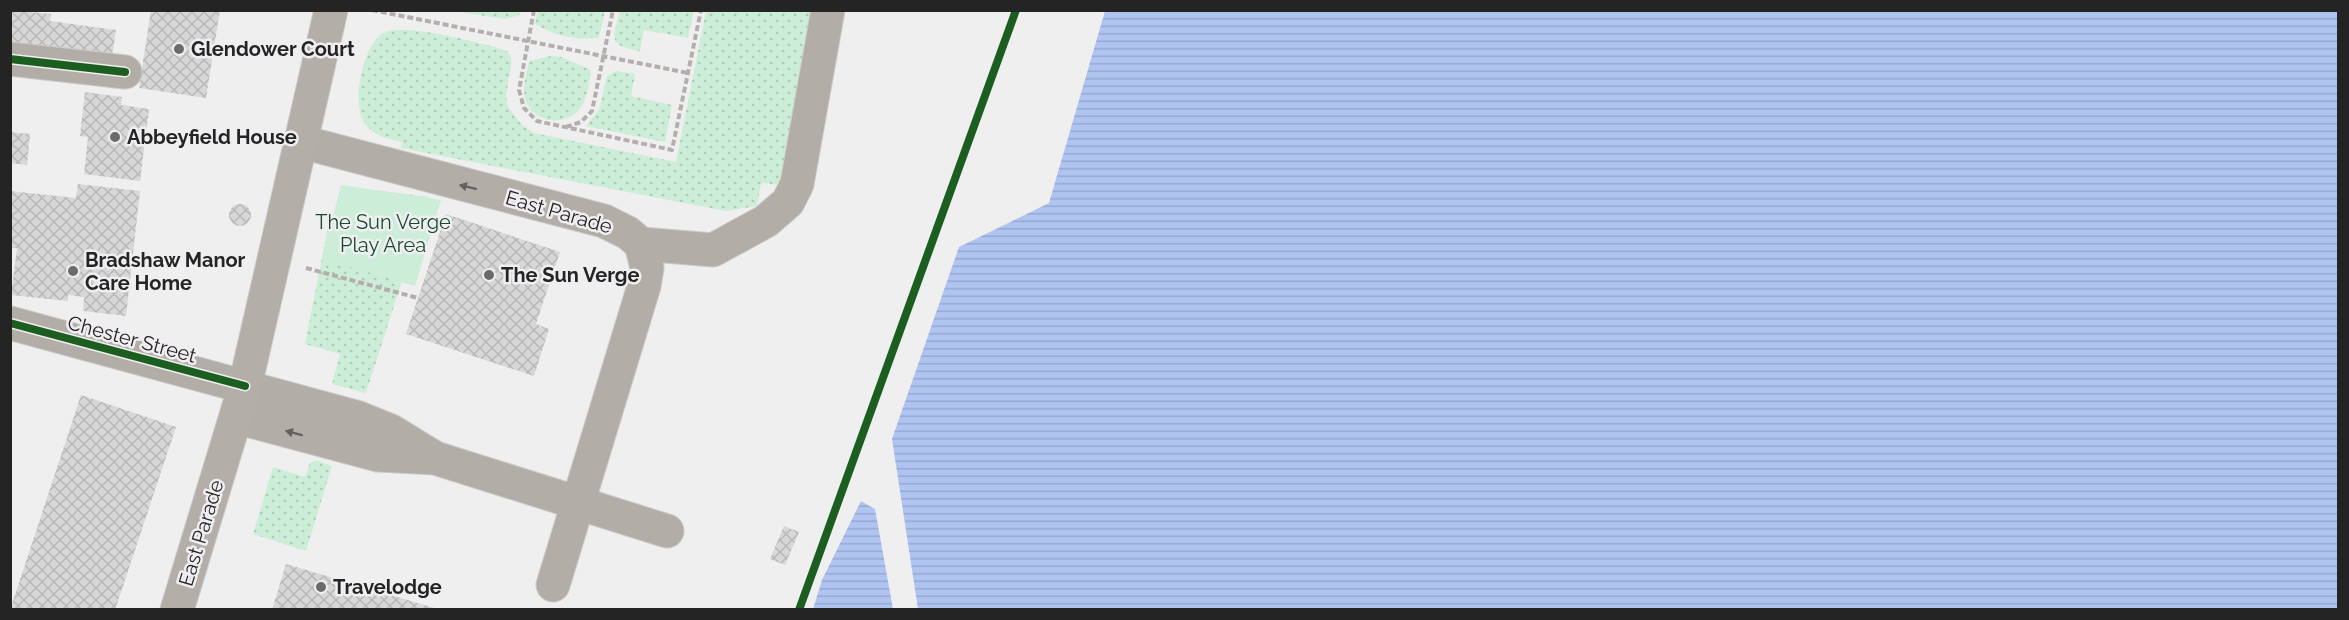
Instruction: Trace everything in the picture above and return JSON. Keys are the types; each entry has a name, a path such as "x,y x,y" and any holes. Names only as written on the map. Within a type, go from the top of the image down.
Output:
{"main road":[{"name":"East Parade","path":"177,609 245,386 331,10"}],"street":[{"name":"East Parade","path":"302,142 604,221 628,233 641,244 713,250 766,221 788,202 796,184 828,10"},
{"path":"10,59 125,72"},
{"path":"554,585 644,286 646,268 641,244"},
{"name":"Chester Street","path":"10,323 359,418 391,431 435,458"},
{"path":"236,417 378,455 435,458 667,531"}],"path":[{"path":"372,10 688,73"},
{"path":"534,10 519,90 524,108 537,121 672,150 701,10"},
{"path":"565,128 581,122 592,111 613,10"},
{"path":"274,259 418,298"}],"green space":[{"path":"521,10 519,15 505,19 453,11"},
{"path":"620,10 694,11 688,38 644,30 640,51 622,46 615,39"},
{"path":"538,11 605,11 599,38 573,38 559,35 535,24"},
{"path":"706,11 821,11 783,185 761,183 757,206 726,211 401,148 402,142 373,131 365,124 361,115 359,89 361,75 370,48 377,38 385,32 395,30 426,32 464,39 507,51 511,58 506,96 508,107 523,126 534,133 676,162"},
{"path":"551,56 561,57 591,70 587,94 581,107 575,114 559,120 542,118 535,113 529,107 524,93 529,61"},
{"path":"616,71 635,74 631,96 672,105 665,142 586,126 599,110 607,76"},
{"name":"The Sun Verge Play Area","path":"341,185 441,200 415,286 322,259"},
{"path":"375,190 429,197 366,393 332,384 340,354 305,344 329,222 348,201 360,194"},
{"path":"316,460 332,466 306,551 253,534 273,467 305,477 310,463"}],"water":[{"path":"1105,11 2338,11 2338,609 918,609 892,439 959,247 1049,203"},
{"path":"861,501 875,509 893,609 813,609 822,580"}],"building":[{"path":"10,10 51,14 50,21 116,30 111,64 10,43"},
{"name":"Glendower Court","path":"151,10 220,10 206,98 139,88"},
{"name":"Abbeyfield House","path":"85,92 122,97 121,105 149,109 140,181 84,174 88,137 80,136"},
{"path":"10,132 30,134 27,165 10,163"},
{"name":"Bradshaw Manor Care Home","path":"78,184 140,191 126,316 83,311 84,297 68,295 68,301 11,295 17,248 10,248 10,191 76,198"},
{"path":"240,204 248,207 251,215 248,223 240,226 232,223 229,215 232,207"},
{"name":"The Sun Verge","path":"446,214 560,252 536,324 549,329 534,376 406,334"},
{"path":"81,395 176,427 115,610 10,610"},
{"path":"784,526 799,532 785,565 770,559"},
{"name":"Travelodge","path":"286,564 438,609 438,610 272,610"}],"cycle path":[{"path":"799,610 1016,10"},
{"path":"10,59 125,72"},
{"path":"10,323 245,386"}],"place":[{"name":"Glendower Court","path":"179,49"},
{"name":"Abbeyfield House","path":"115,137"},
{"name":"Bradshaw Manor Care Home","path":"73,271"},
{"name":"The Sun Verge","path":"489,275"},
{"name":"Travelodge","path":"321,587"}]}
